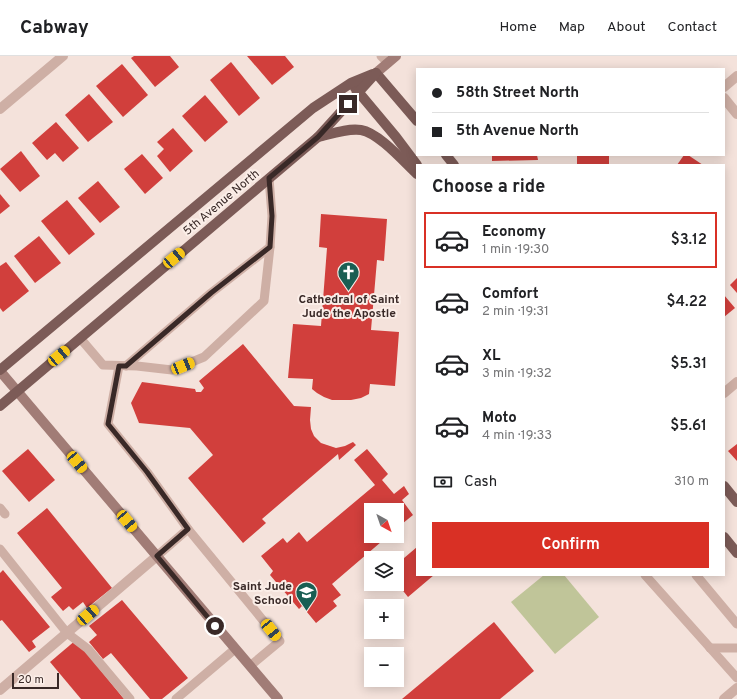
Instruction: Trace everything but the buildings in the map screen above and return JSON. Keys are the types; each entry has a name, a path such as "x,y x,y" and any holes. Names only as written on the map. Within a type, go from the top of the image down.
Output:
{"main road":[{"name":"5th Avenue North","path":"0,371 313,108 351,84 376,73"},
{"name":"5th Avenue North","path":"0,406 318,137 376,73"},
{"path":"376,73 416,120"},
{"path":"351,84 396,137 416,164"},
{"path":"318,137 348,130 362,130 374,135 416,173"},
{"path":"447,156 453,164"},
{"path":"725,487 737,502"},
{"path":"725,538 737,553"}],"street":[{"path":"0,109 63,56"},
{"name":"5th Avenue North","path":"376,73 384,60 396,56"},
{"path":"725,87 737,76"},
{"path":"725,99 737,114"},
{"path":"0,371 278,699"},
{"path":"725,392 737,382"},
{"path":"0,690 157,556"},
{"path":"724,699 737,688"}],"lane":[{"path":"80,338 103,365 172,370 204,357 264,301 272,216 269,178"},
{"path":"250,666 280,641 188,529 147,472 108,424 123,366 211,293 270,247"},
{"path":"157,556 188,529"},
{"path":"0,549 68,633 88,649 130,699"},
{"path":"646,576 737,678"},
{"path":"697,576 737,624"},
{"path":"710,648 737,648"},
{"path":"176,699 235,649"}],"green space":[{"path":"543,576 565,576 599,617 555,654 511,602"}],"place":[{"name":"Cathedral of Saint Jude the Apostle","path":"349,292"},
{"name":"Saint Jude School","path":"307,612"}],"route":[{"path":"215,626 157,556 188,529 147,472 108,424 119,366 126,366 211,293 270,247 272,216 269,178 318,137 348,104"}]}
